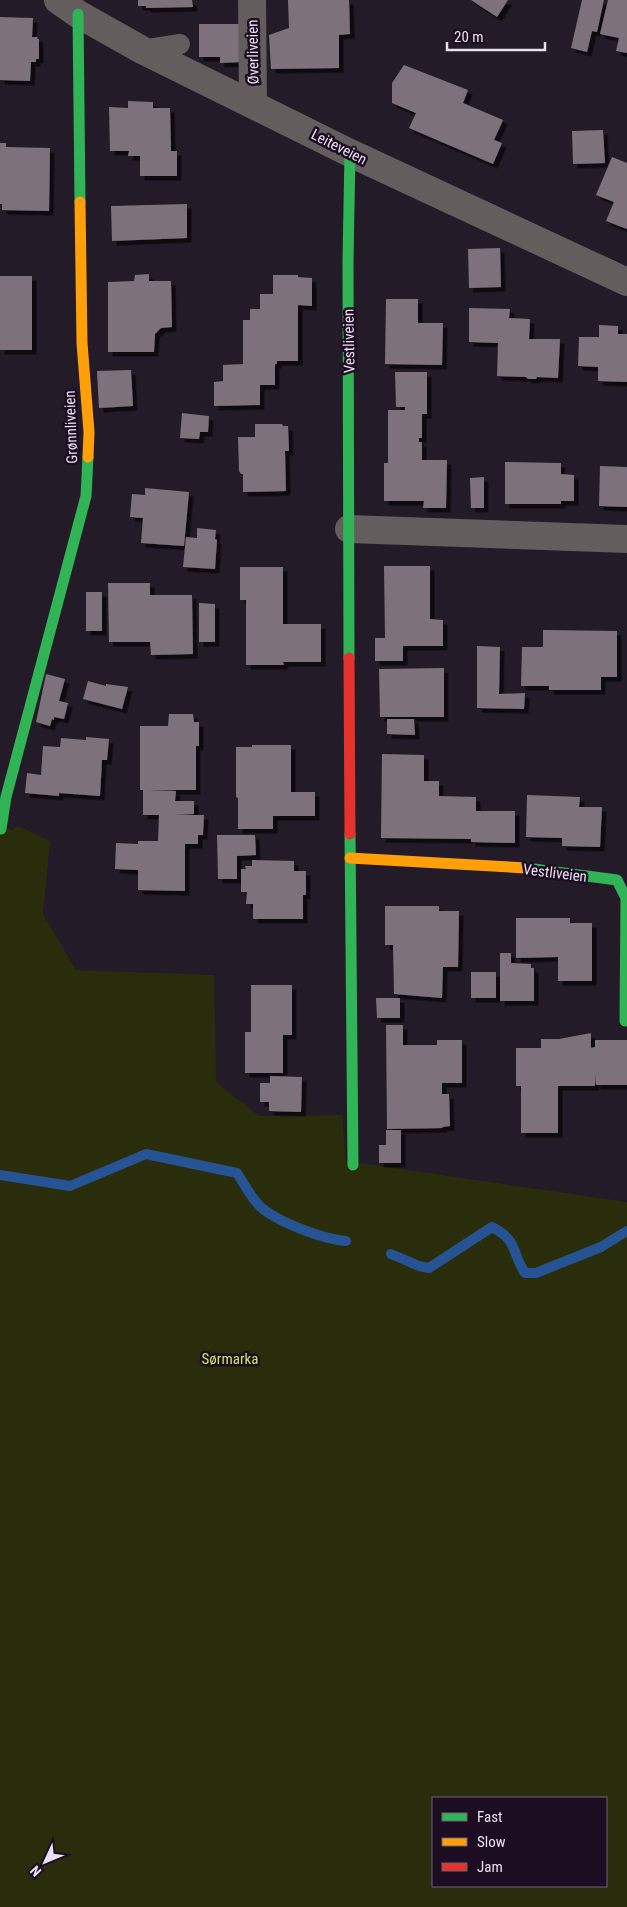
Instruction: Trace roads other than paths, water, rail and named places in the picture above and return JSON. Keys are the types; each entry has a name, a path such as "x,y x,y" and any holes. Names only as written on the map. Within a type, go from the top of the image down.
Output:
{"street":[{"name":"Øverliveien","path":"252,0 253,104"},
{"name":"Leiteveien","path":"68,7 142,50 350,153 627,282"},
{"name":"Grønnliveien","path":"1,829 6,797 31,731 86,496 89,432 82,343 68,7"},
{"name":"Vestliveien","path":"350,153 348,261 351,1088 353,1165"},
{"path":"349,529 627,539"},
{"name":"Vestliveien","path":"350,858 523,868 617,880 626,898 625,1021"}],"lane":[{"path":"142,50 180,44"}],"waterway":[{"path":"0,1175 70,1186 146,1154 237,1173 257,1203 264,1210 298,1228 324,1237 346,1241"},
{"path":"391,1254 419,1266 429,1268 492,1227 501,1232 511,1242 525,1273 536,1273 601,1247 627,1231"}],"park label":[{"name":"Sørmarka","path":"230,1359"}]}
